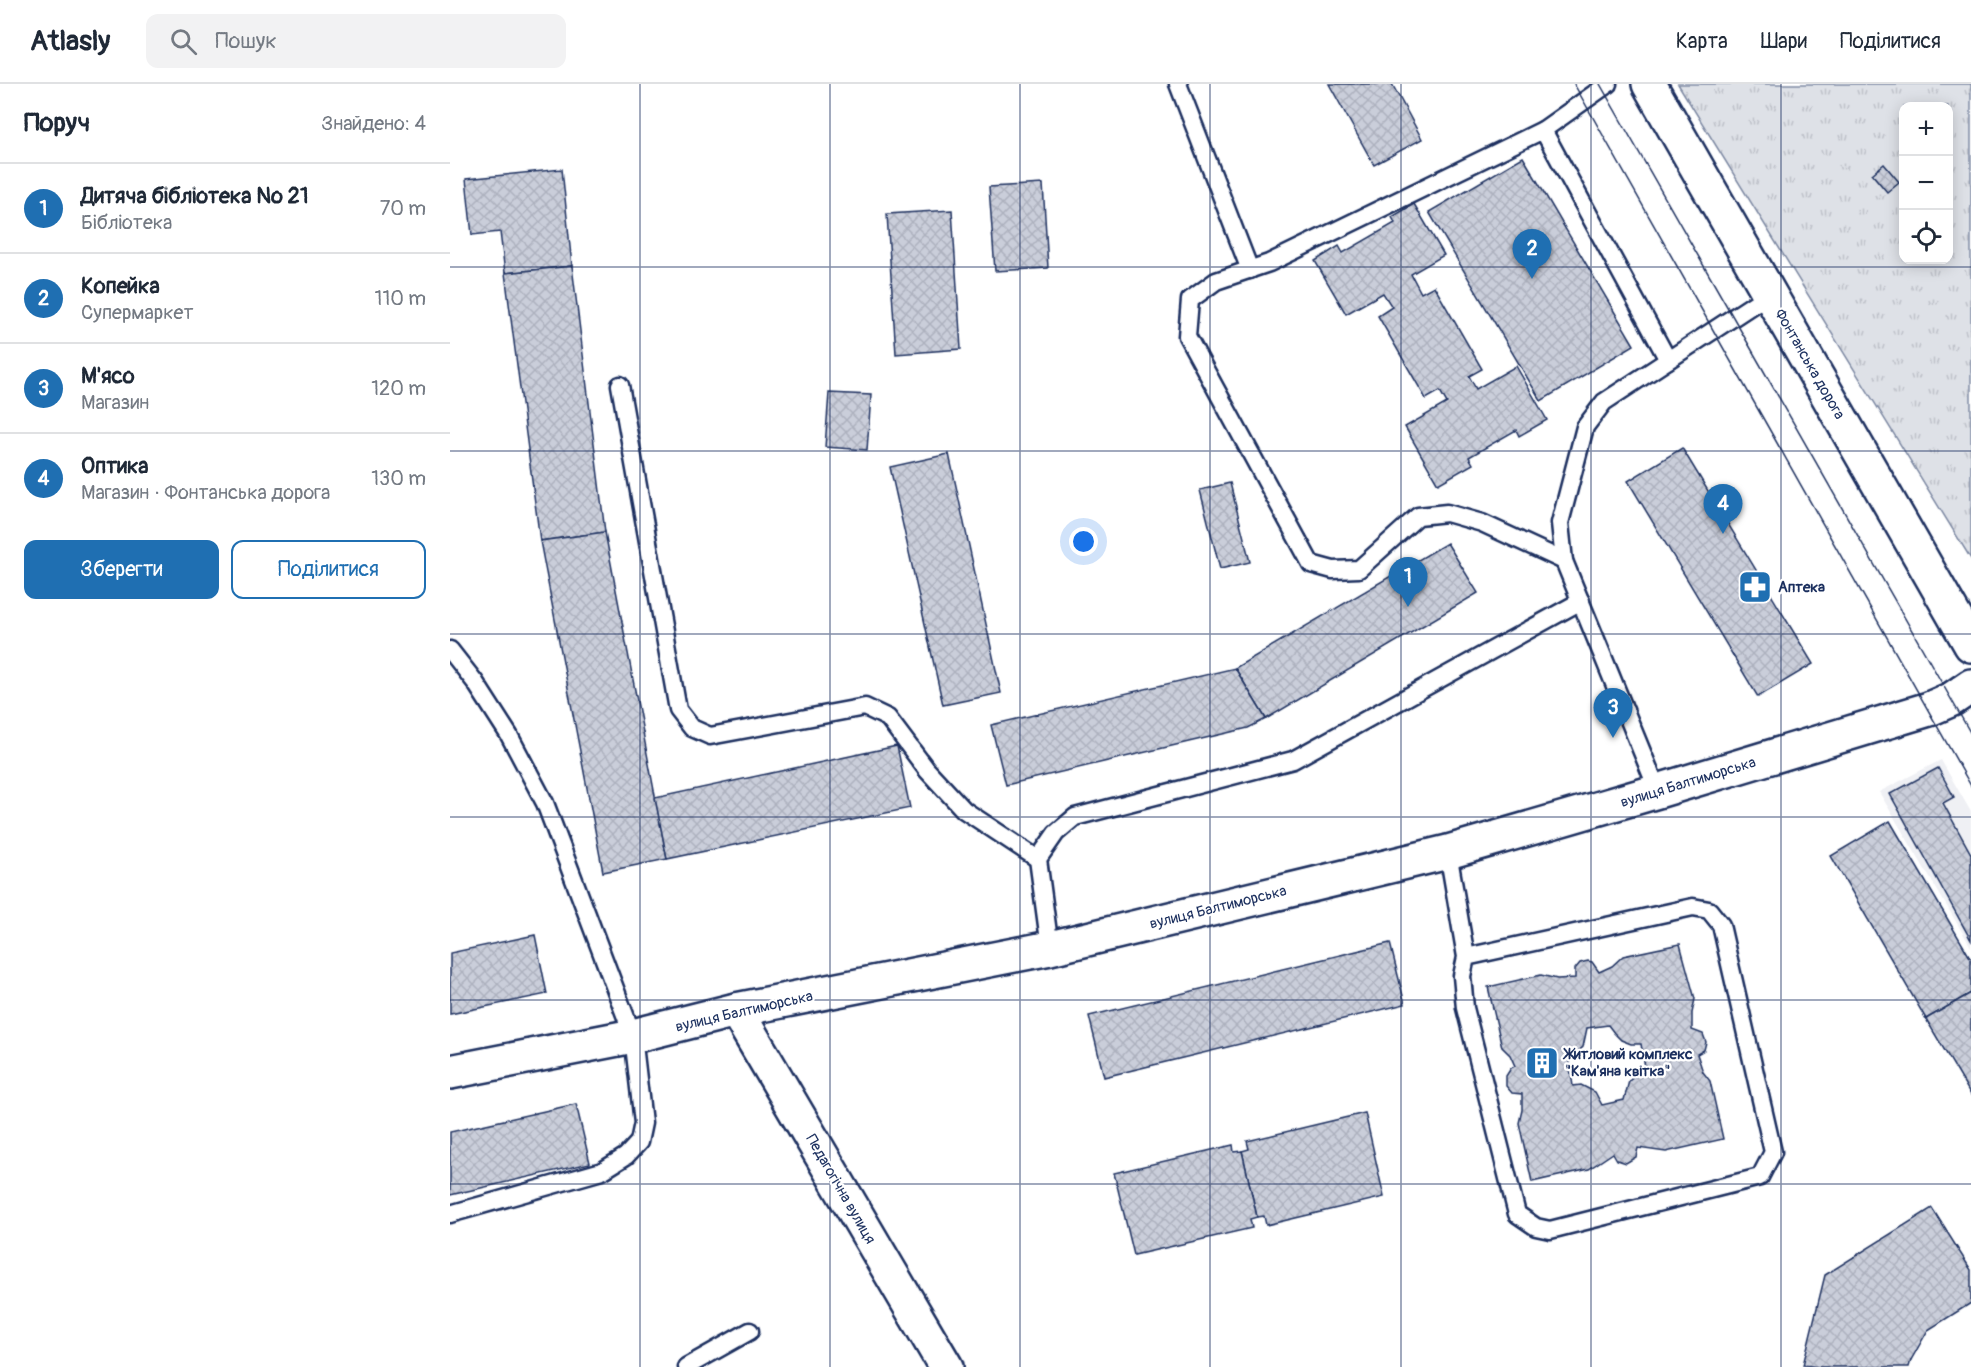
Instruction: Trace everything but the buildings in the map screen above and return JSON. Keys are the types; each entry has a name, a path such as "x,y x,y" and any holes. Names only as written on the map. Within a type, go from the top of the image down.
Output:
{"main road":[{"name":"Фонтанська дорога","path":"1649,84 1971,645"},
{"name":"вулиця Балтиморська","path":"450,1072 633,1036 736,1010 1050,948 1448,852 1929,709 1952,699 1971,686"},
{"name":"Педагогічна вулиця","path":"736,1010 946,1367"}],"lane":[{"path":"1178,84 1250,270"},
{"path":"1564,561 1482,522 1447,513 1418,516 1359,569 1333,570 1311,564 1187,336 1190,300 1216,281 1269,263 1543,130 1608,84"},
{"path":"1543,130 1668,360"},
{"path":"1658,791 1564,561 1560,523 1585,427 1604,402 1769,294"},
{"path":"620,385 678,710 692,728 710,736 865,707 888,718 927,770 964,810 1038,859"},
{"path":"1050,948 1038,859 1056,833 1075,817 1293,760 1581,601"},
{"path":"450,650 475,682 509,735 545,803 633,1036 643,1123 639,1142 626,1156 602,1171 450,1214"},
{"path":"1448,852 1466,957 1462,976 1466,1008 1517,1214 1536,1227 1550,1230 1760,1178 1773,1152 1721,925 1709,910 1693,907 1466,957"},
{"path":"686,1367 750,1332"}],"shaded area":[{"path":"1941,760 1971,812 1971,947 1879,792"}],"green space":[{"path":"1678,84 1971,84 1971,559"}],"tram line":[{"path":"1574,84 1971,786"},
{"path":"1600,84 1971,734"}],"place":[{"name":"Копейка","path":"1532,279"},
{"name":"Оптика","path":"1723,534"},
{"name":"Аптека","path":"1755,587"},
{"name":"Дитяча бібліотека № 21","path":"1408,607"},
{"name":"М'ясо","path":"1613,738"},
{"name":"Житловий комплекс \"Кам'яна квітка\"","path":"1542,1063"}]}
